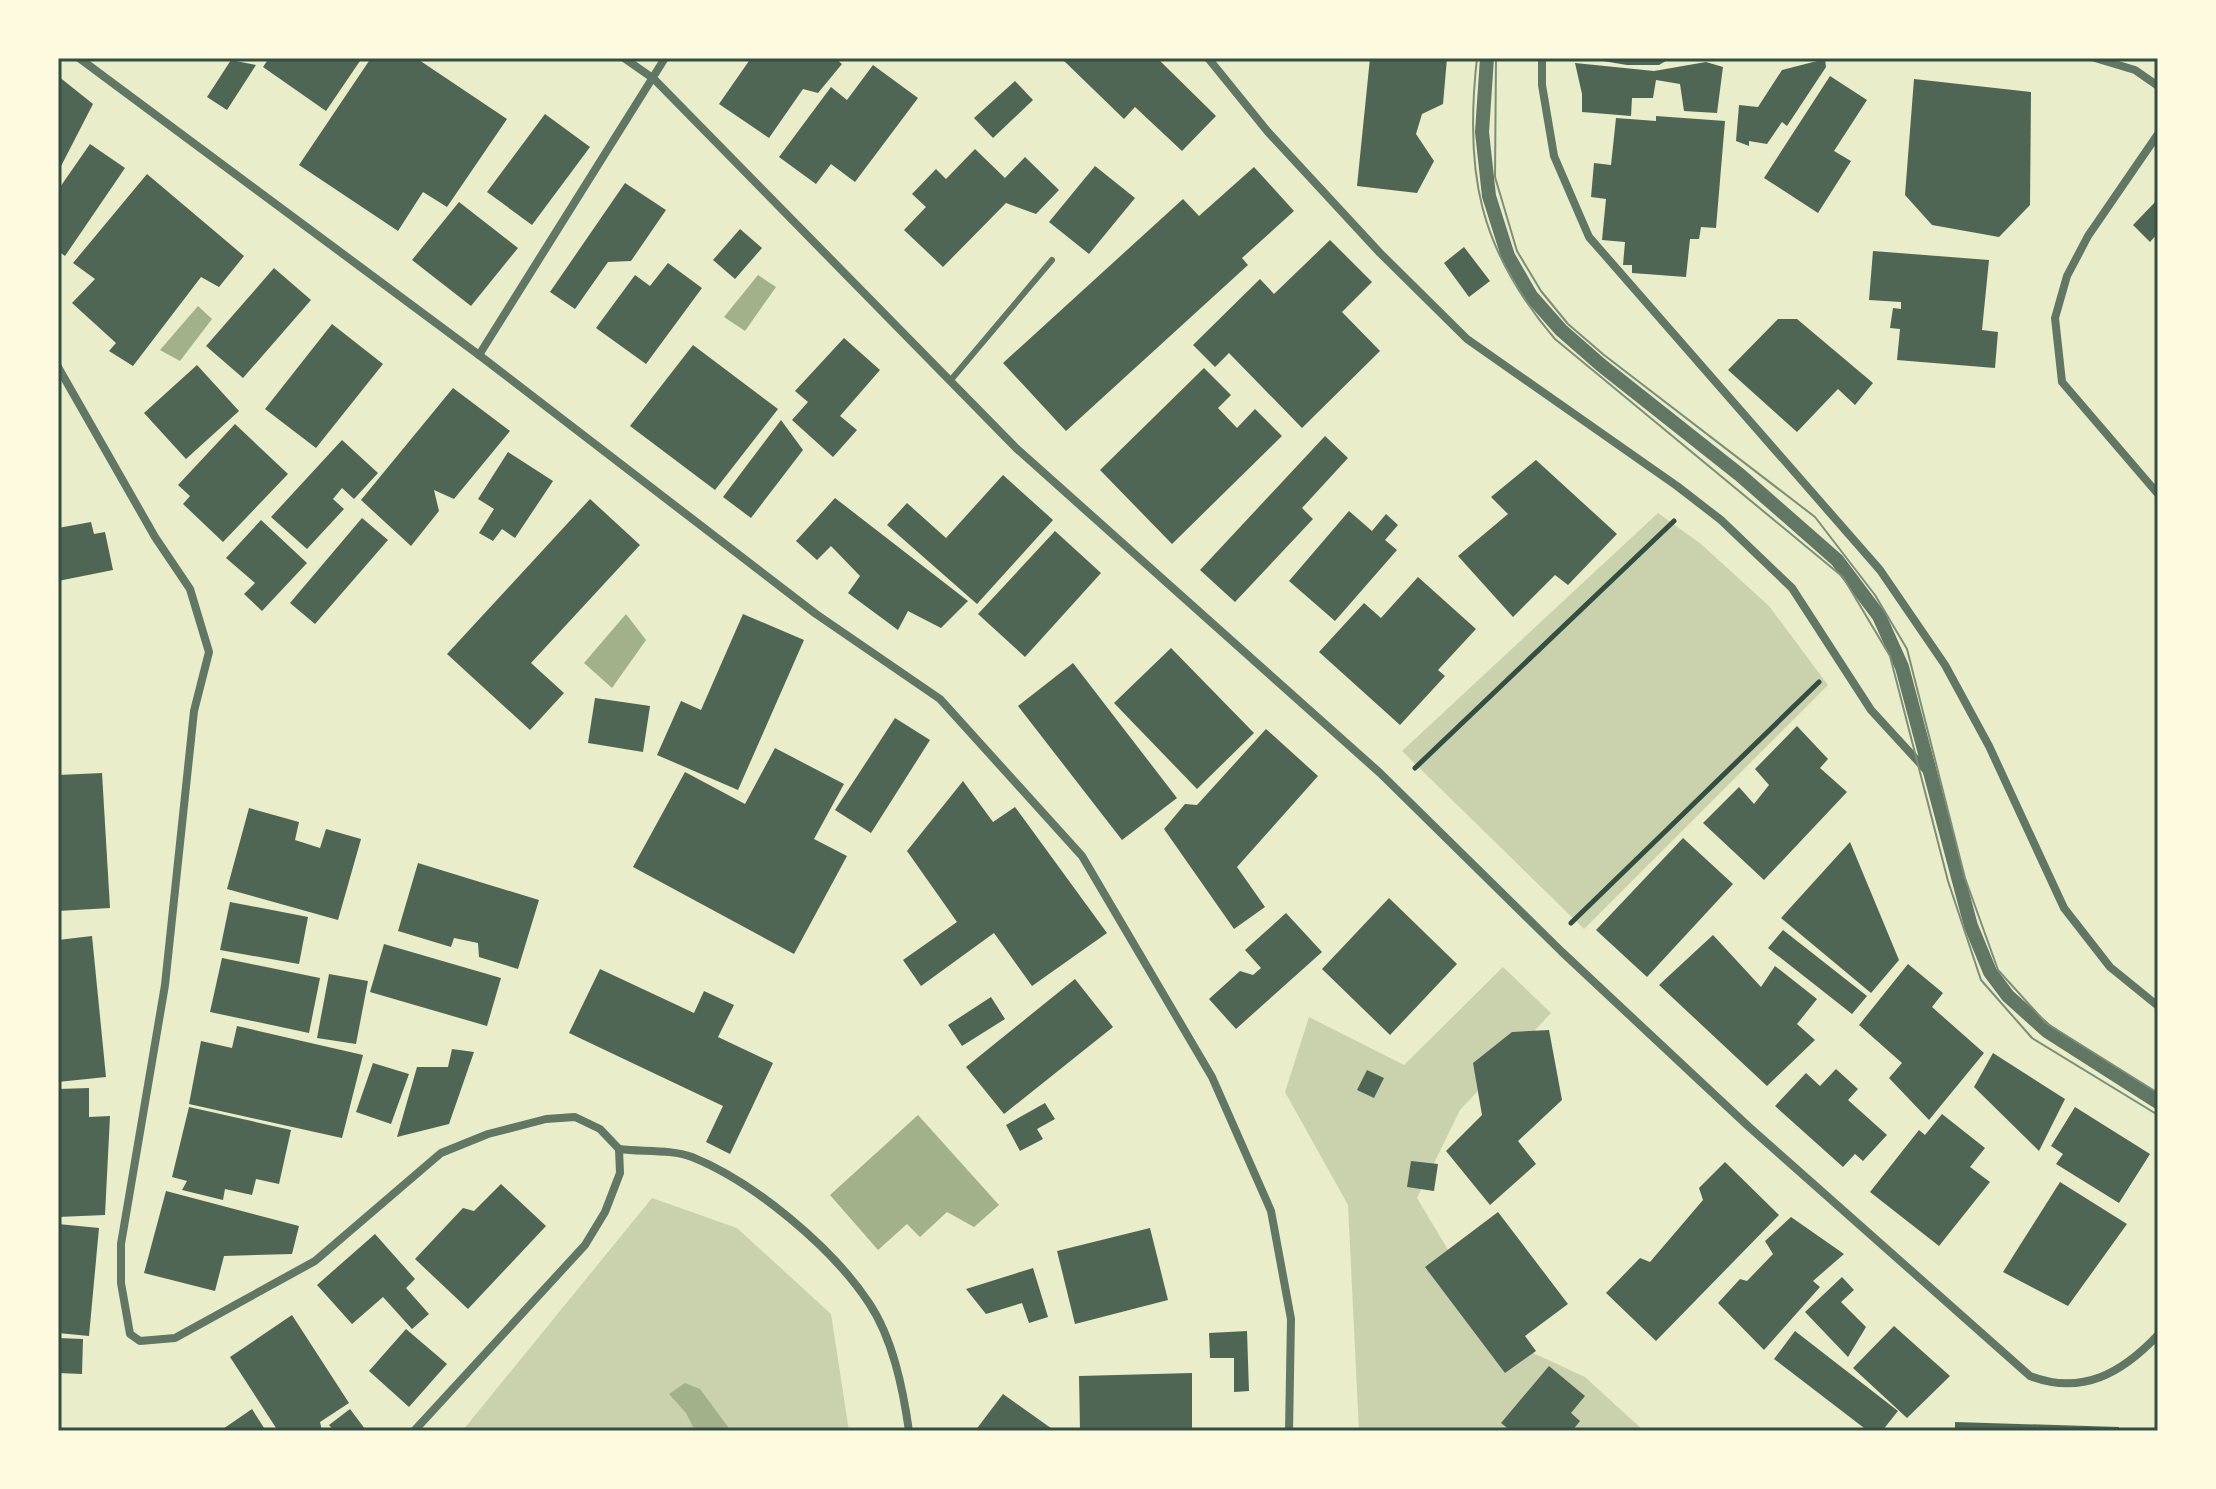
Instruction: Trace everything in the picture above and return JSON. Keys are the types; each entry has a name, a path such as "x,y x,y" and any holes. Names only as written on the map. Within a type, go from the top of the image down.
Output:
{"street":[{"path":"79,58 479,355 816,614 940,699 1082,856 1212,1077 1271,1211 1291,1319 1289,1431"},
{"path":"624,58 654,79 1016,448 1394,788 1748,1126 2030,1376 2051,1384 2076,1385 2107,1378 2158,1335"},
{"path":"479,355 665,58"},
{"path":"1208,58 1299,165 1467,339 1677,486 1721,520 1792,588 1871,710 1929,773"},
{"path":"1487,58 1482,132 1489,196 1508,256 1531,296 1561,330 1601,365 1740,475 1837,560 1879,616 1902,667 1971,926 1990,972 2008,996 2047,1031 2158,1102"},
{"path":"1542,58 1542,85 1554,156 1589,237 1880,570 1953,678 1989,746 2064,908 2110,967 2158,1006"},
{"path":"2095,58 2135,70 2158,86"},
{"path":"2158,134 2088,236 2067,276 2055,318 2062,382 2158,494"},
{"path":"58,367 155,537 190,589 209,652 194,711 165,985 121,1244 122,1295 130,1334 140,1341 158,1342 175,1338 315,1261 441,1153 488,1134 546,1119 575,1117 600,1129 619,1149 689,1156 748,1185 811,1238 870,1304 892,1355 909,1431"},
{"path":"414,1431 585,1245 605,1212 620,1173 619,1149"}],"lane":[{"path":"950,381 1052,260"}],"path":[{"path":"1394,788 1680,515"},
{"path":"1552,941 1831,670"}],"shaded area":[{"path":"758,275 776,287 745,331 724,317"},
{"path":"198,306 212,319 180,361 160,350"},
{"path":"1658,513 1701,544 1769,606 1828,685 1584,929 1402,751"},
{"path":"626,614 646,640 612,688 584,663"},
{"path":"1503,967 1551,1013 1460,1110 1417,1198 1501,1338 1585,1377 1644,1431 1359,1431 1348,1205 1285,1092 1309,1017 1404,1065"},
{"path":"918,1115 999,1205 974,1227 947,1212 920,1237 907,1224 878,1250 830,1195"},
{"path":"652,1198 737,1228 831,1314 849,1431 463,1430"},
{"path":"685,1383 700,1389 731,1431 695,1431 686,1413 669,1394"}],"building":[{"path":"269,58 362,58 326,111 263,67"},
{"path":"371,58 416,58 507,119 447,207 423,192 398,231 299,165"},
{"path":"751,58 835,58 842,64 818,93 803,89 769,138 719,104"},
{"path":"1061,58 1157,58 1216,116 1182,151 1135,107 1124,119"},
{"path":"1370,58 1447,58 1443,104 1422,114 1416,134 1434,161 1417,193 1357,186"},
{"path":"1585,58 1671,58 1659,65 1627,65"},
{"path":"1825,59 1826,67 1787,126 1782,122 1767,144 1749,141 1749,146 1736,141 1739,105 1758,107 1782,70"},
{"path":"231,60 256,65 227,110 207,97"},
{"path":"1706,62 1723,67 1717,113 1684,111 1680,84 1656,80 1653,98 1632,98 1631,116 1582,112 1582,94 1575,63 1654,71"},
{"path":"873,65 918,98 855,182 831,164 816,184 779,157 831,87 847,100"},
{"path":"58,76 93,104 58,172"},
{"path":"1830,76 1867,100 1834,151 1851,161 1818,213 1764,178"},
{"path":"1914,79 2031,92 2030,205 1999,237 1932,225 1905,195"},
{"path":"1015,81 1033,100 993,138 974,118"},
{"path":"545,114 590,147 532,225 487,192"},
{"path":"1656,116 1725,121 1716,228 1701,227 1699,239 1690,239 1686,277 1632,273 1632,265 1623,265 1625,242 1602,240 1606,199 1591,197 1594,163 1611,165 1616,118 1656,121"},
{"path":"90,144 125,168 65,256 58,251 58,190"},
{"path":"975,149 1005,178 1025,157 1059,190 1036,214 1006,203 943,267 904,230 926,207 912,194 936,169 946,179"},
{"path":"1095,166 1135,198 1089,254 1049,222"},
{"path":"1254,167 1294,211 1242,258 1248,265 1066,431 1003,363 1183,199 1199,216"},
{"path":"147,174 244,256 219,287 201,277 133,366 109,351 116,343 72,303 95,279 73,263"},
{"path":"625,183 666,210 631,261 608,262 575,309 550,292"},
{"path":"2158,199 2158,233 2150,242 2133,225"},
{"path":"459,202 518,248 471,306 412,260"},
{"path":"740,229 762,248 735,279 713,260"},
{"path":"1330,240 1372,282 1342,312 1380,351 1302,428 1229,353 1215,367 1193,345 1260,279 1274,294"},
{"path":"1464,247 1490,281 1469,297 1444,263"},
{"path":"1873,251 1989,260 1982,330 1998,332 1995,368 1897,360 1900,329 1890,328 1893,308 1901,309 1901,302 1869,300"},
{"path":"668,263 702,288 646,364 596,328 635,275 650,286"},
{"path":"274,268 311,300 243,378 206,346"},
{"path":"1778,319 1797,319 1873,383 1855,405 1838,389 1797,432 1728,370"},
{"path":"332,324 383,364 316,448 265,409"},
{"path":"844,338 880,370 840,416 857,430 833,457 792,420 808,402 795,391"},
{"path":"693,345 778,409 715,490 630,426"},
{"path":"197,365 239,411 186,459 144,413"},
{"path":"1204,368 1231,395 1218,408 1237,428 1255,409 1282,436 1172,544 1100,470"},
{"path":"453,388 510,431 454,499 434,490 439,511 411,546 361,500"},
{"path":"781,420 803,450 751,518 723,497"},
{"path":"235,424 288,474 223,542 183,504 190,496 178,485"},
{"path":"1325,436 1348,458 1302,508 1313,519 1235,602 1200,570"},
{"path":"342,440 378,473 354,499 342,488 333,499 344,509 307,549 271,517"},
{"path":"508,452 553,481 515,538 502,529 493,541 479,533 494,509 478,499"},
{"path":"1536,460 1617,534 1568,585 1555,575 1513,617 1458,556 1508,514 1491,497"},
{"path":"1003,475 1053,520 977,604 887,525 907,503 946,538"},
{"path":"835,498 968,601 941,628 908,611 898,630 848,593 860,576 831,546 817,560 796,541"},
{"path":"590,499 640,545 531,663 564,693 530,730 447,654"},
{"path":"1349,511 1372,531 1386,514 1398,525 1385,540 1397,550 1335,621 1289,581"},
{"path":"362,518 388,540 315,624 290,603"},
{"path":"261,520 307,563 262,611 244,594 255,583 226,558"},
{"path":"91,522 94,534 105,532 113,570 58,581 58,528"},
{"path":"1055,531 1101,573 1025,657 978,614"},
{"path":"1418,577 1476,629 1438,670 1445,676 1400,725 1319,652 1364,603 1381,618"},
{"path":"743,614 804,640 738,790 657,755 681,701 701,710"},
{"path":"1171,648 1254,733 1197,789 1114,703"},
{"path":"1073,663 1177,798 1122,840 1018,706"},
{"path":"595,698 650,706 643,752 588,743"},
{"path":"895,718 930,740 871,833 835,810"},
{"path":"1797,726 1828,759 1820,768 1847,792 1764,880 1703,823 1739,787 1754,804 1769,785 1755,769"},
{"path":"1266,729 1318,776 1237,867 1265,907 1234,929 1164,829 1185,804 1197,805"},
{"path":"775,748 844,784 814,839 847,856 794,954 633,867 685,772 745,804"},
{"path":"102,773 110,908 58,911 58,775"},
{"path":"963,781 993,822 1015,807 1107,933 1032,986 994,933 921,986 903,960 957,922 907,851"},
{"path":"249,808 299,822 295,840 320,848 326,829 361,839 338,920 227,889"},
{"path":"1683,838 1733,884 1647,977 1596,930"},
{"path":"1850,842 1899,960 1871,993 1781,918"},
{"path":"418,863 539,900 518,969 479,957 478,943 454,938 451,947 398,931"},
{"path":"1389,898 1457,964 1390,1035 1322,969"},
{"path":"230,902 308,917 299,964 220,950"},
{"path":"1286,913 1322,952 1236,1029 1209,999 1240,971 1253,975 1261,968 1245,950"},
{"path":"1783,930 1867,996 1852,1014 1768,948"},
{"path":"1713,935 1761,987 1775,966 1817,999 1797,1024 1815,1040 1767,1086 1659,985"},
{"path":"92,936 106,1077 58,1082 58,940"},
{"path":"384,944 501,978 487,1026 370,992"},
{"path":"222,958 320,978 309,1033 210,1012"},
{"path":"1908,964 1943,993 1932,1007 1984,1053 1929,1120 1889,1078 1902,1063 1859,1025"},
{"path":"600,969 694,1013 704,991 734,1005 718,1037 773,1063 730,1154 706,1142 723,1106 569,1033"},
{"path":"329,974 368,981 356,1044 317,1038"},
{"path":"1075,979 1113,1027 1004,1114 966,1067"},
{"path":"991,997 1005,1019 962,1046 948,1025"},
{"path":"237,1026 363,1055 342,1138 189,1104 201,1041 232,1048"},
{"path":"1549,1030 1562,1100 1518,1141 1536,1164 1490,1205 1446,1151 1482,1115 1473,1063 1512,1032"},
{"path":"452,1049 474,1052 449,1124 397,1137 417,1067 448,1067"},
{"path":"1993,1053 2065,1099 2039,1151 1974,1087"},
{"path":"373,1063 409,1074 391,1124 356,1112"},
{"path":"1836,1069 1858,1089 1848,1100 1887,1135 1863,1161 1855,1154 1843,1167 1775,1106 1806,1073 1820,1086"},
{"path":"1367,1070 1384,1078 1374,1098 1357,1090"},
{"path":"89,1088 89,1117 110,1116 105,1215 58,1217 58,1089"},
{"path":"1045,1103 1055,1119 1037,1129 1043,1139 1020,1151 1006,1125"},
{"path":"189,1107 291,1130 279,1184 256,1179 252,1195 225,1189 223,1200 182,1190 187,1181 172,1177"},
{"path":"2075,1107 2150,1154 2119,1203 2056,1164 2063,1154 2051,1146"},
{"path":"1942,1114 1985,1148 1970,1167 1990,1182 1939,1246 1870,1192 1919,1130 1925,1135"},
{"path":"1411,1161 1438,1164 1434,1191 1407,1187"},
{"path":"1725,1162 1779,1215 1656,1341 1606,1293 1640,1258 1650,1262 1703,1200 1699,1188"},
{"path":"2060,1182 2127,1224 2068,1306 2003,1272"},
{"path":"501,1184 546,1226 468,1309 415,1259 463,1208 474,1211"},
{"path":"166,1191 299,1226 292,1254 224,1256 215,1291 144,1273"},
{"path":"1498,1212 1568,1304 1525,1336 1536,1351 1505,1373 1425,1267"},
{"path":"1791,1217 1844,1254 1813,1281 1820,1287 1764,1350 1718,1303 1740,1279 1747,1281 1773,1254 1765,1241"},
{"path":"58,1224 99,1228 89,1336 58,1333"},
{"path":"1150,1228 1168,1300 1075,1324 1057,1251"},
{"path":"375,1234 415,1279 406,1288 429,1314 412,1329 383,1297 352,1324 317,1285"},
{"path":"1033,1268 1048,1317 1029,1323 1022,1303 986,1314 966,1289"},
{"path":"1842,1277 1854,1290 1841,1302 1866,1327 1848,1357 1805,1312"},
{"path":"292,1315 349,1403 320,1422 322,1431 278,1431 230,1357"},
{"path":"1894,1326 1950,1376 1907,1418 1853,1368"},
{"path":"406,1329 447,1364 409,1407 369,1371"},
{"path":"1247,1331 1249,1391 1234,1392 1234,1358 1210,1358 1209,1333"},
{"path":"1795,1331 1898,1411 1882,1431 1868,1431 1774,1359"},
{"path":"58,1338 83,1339 82,1374 58,1373"},
{"path":"1549,1366 1585,1396 1571,1413 1580,1421 1572,1431 1511,1431 1501,1423"},
{"path":"1192,1373 1192,1431 1080,1431 1079,1376"},
{"path":"1003,1394 1055,1431 975,1431"},
{"path":"252,1409 266,1431 220,1431"},
{"path":"350,1409 365,1429 334,1431 329,1425"},
{"path":"1955,1422 2119,1427 2119,1431 1955,1431"}],"tram line":[{"path":"1477,58 1473,138 1483,208 1493,241 1529,306 1555,339 1843,577 1890,656 1948,881 1981,980 2032,1038 2158,1115"},
{"path":"1496,58 1495,177 1517,251 1541,291 1568,324 1604,355 1815,517 1875,595 1907,649 1965,878 1998,970 2046,1023 2158,1093"}]}
